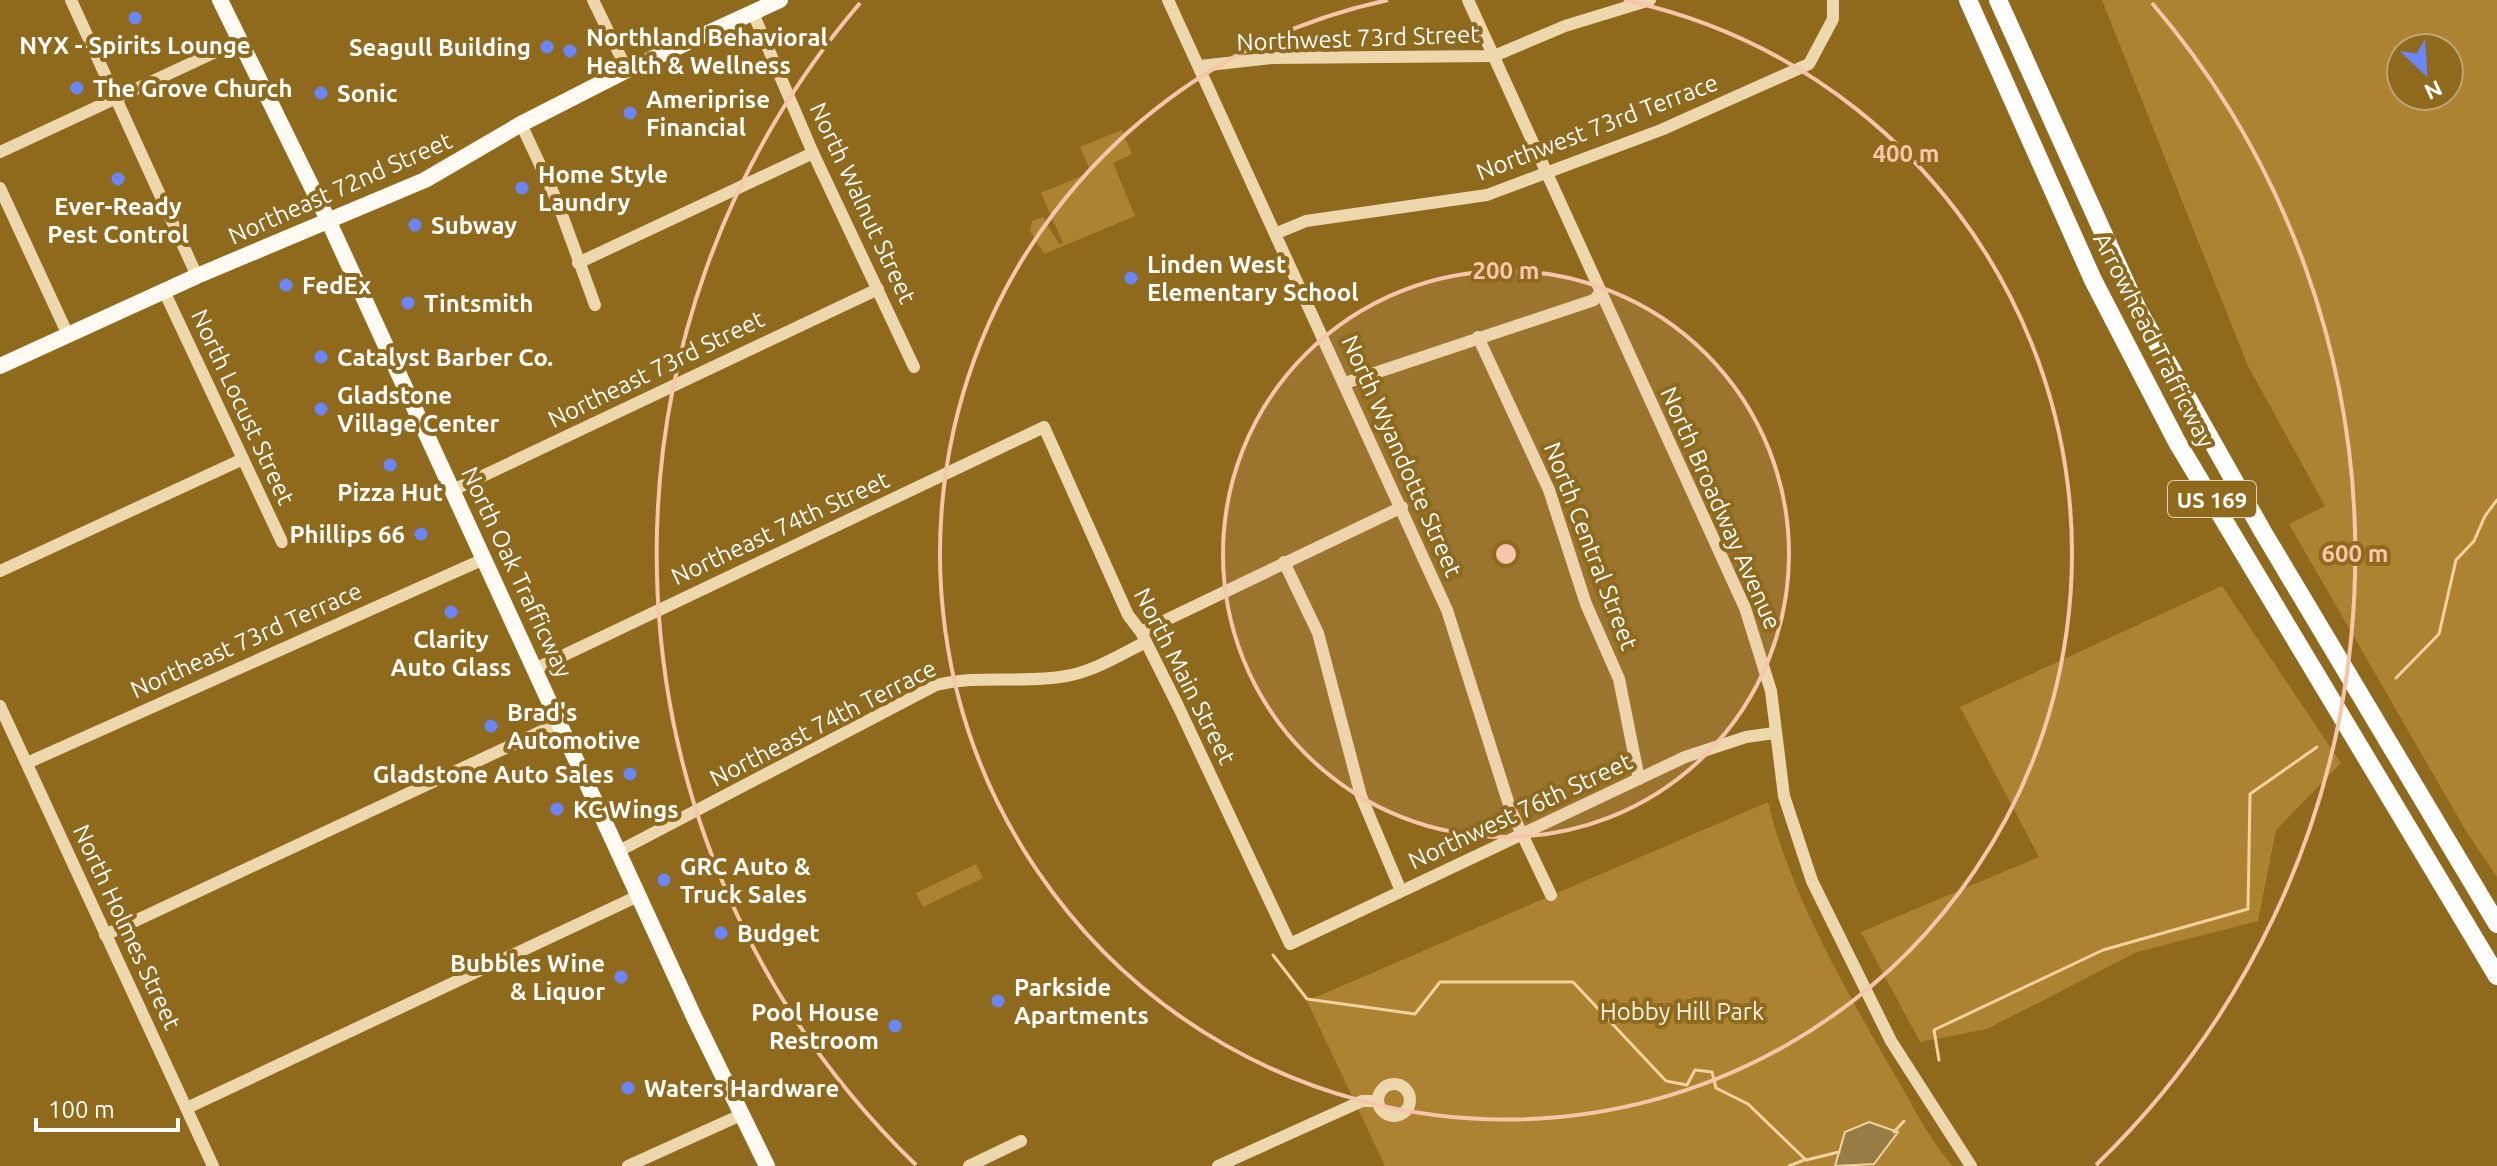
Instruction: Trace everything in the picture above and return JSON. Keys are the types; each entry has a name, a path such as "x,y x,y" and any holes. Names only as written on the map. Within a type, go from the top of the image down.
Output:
{"highway":[{"name":"Arrowhead Trafficway","path":"1968,0 2093,280 2177,442 2497,976"},
{"name":"Arrowhead Trafficway","path":"1998,0 2138,310 2263,532 2497,924"}],"main road":[{"name":"North Oak Trafficway","path":"220,0 328,220 638,896 767,1166"},
{"name":"Northeast 72nd Street","path":"0,366 197,276 425,180 521,124 627,70 780,0"}],"street":[{"name":"North Locust Street","path":"71,0 197,276"},
{"path":"593,0 627,70"},
{"name":"North Wyandotte Street","path":"1168,0 1447,610 1503,788 1551,895"},
{"name":"North Broadway Avenue","path":"1468,0 1745,608 1771,691 1774,733 1793,831 1818,895 1891,1041 1971,1166"},
{"name":"Northwest 73rd Street","path":"1200,66 1272,58 1494,56 1565,26 1650,0"},
{"name":"Northwest 73rd Terrace","path":"1277,233 1306,221 1462,200 1548,174 1798,70 1813,59 1822,42 1833,19 1833,0"},
{"name":"North Walnut Street","path":"753,13 813,153 914,367"},
{"path":"0,152 239,41"},
{"path":"521,124 557,201 595,305"},
{"path":"578,263 813,153"},
{"path":"0,188 68,335"},
{"name":"Northeast 73rd Street","path":"453,490 878,289"},
{"name":"North Locust Street","path":"164,291 282,542"},
{"path":"1345,383 1594,300 1601,292"},
{"name":"North Central Street","path":"1478,337 1549,490 1586,604 1619,679 1639,779"},
{"name":"North Main Street","path":"1044,427 1128,615 1144,637 1290,944"},
{"name":"Northeast 74th Street","path":"535,669 1044,427"},
{"path":"0,571 243,459"},
{"name":"Northeast 74th Terrace","path":"619,851 717,803 936,685 975,678 1067,676 1093,668 1284,562 1402,507"},
{"name":"Northeast 73rd Terrace","path":"27,763 484,559"},
{"path":"1284,562 1318,633 1361,796 1401,891"},
{"name":"North Holmes Street","path":"0,706 105,935 189,1107 213,1166"},
{"path":"105,935 559,723"},
{"name":"Northwest 76th Street","path":"1290,944 1639,779 1708,749 1774,733"},
{"path":"189,1107 638,896"},
{"path":"1218,1166 1362,1101 1378,1101"},
{"path":"628,1166 743,1114"},
{"path":"969,1166 1021,1141"}],"green space":[{"path":"2102,0 2497,0 2497,877 2466,831 2289,524 2325,506 2248,366"},
{"path":"1122,130 1132,154 1113,163 1135,216 1044,254 1030,231 1032,221 1043,217 1059,244 1063,243 1041,193 1091,172 1080,147"},
{"path":"2222,586 2341,763 2276,830 2258,921 2137,952 1987,1029 1920,1042 1861,932 2039,857 1960,707"},
{"name":"Hobby Hill Park","path":"1768,802 1791,875 1824,947 1924,1126 1953,1166 1385,1166 1307,1001"},
{"path":"976,864 983,878 923,907 916,893"}],"shaded area":[{"path":"1869,1122 1898,1132 1874,1164 1835,1166 1845,1132"}],"waterway":[{"path":"2396,678 2439,634 2456,560 2474,541 2485,516 2497,500"},
{"path":"1939,1060 1934,1030 2103,950 2248,909 2250,794 2317,747"},
{"path":"1273,955 1307,999 1415,1014 1440,982 1573,982 1666,1081 1687,1085 1695,1070 1712,1072 1716,1088 1748,1104 1806,1160 1839,1152"},
{"path":"1894,1132 1904,1121"},
{"path":"1789,1166 1804,1160"}],"place":[{"name":"NYX - Spirits Lounge","path":"135,18"},
{"name":"Seagull Building","path":"547,47"},
{"name":"Northland Behavioral Health & Wellness","path":"570,51"},
{"name":"The Grove Church","path":"77,88"},
{"name":"Sonic","path":"321,93"},
{"name":"Ameriprise Financial","path":"630,113"},
{"name":"Ever-Ready Pest Control","path":"118,179"},
{"name":"Home Style Laundry","path":"522,188"},
{"name":"Subway","path":"415,225"},
{"name":"Linden West Elementary School","path":"1131,278"},
{"name":"FedEx","path":"286,285"},
{"name":"Tintsmith","path":"408,303"},
{"name":"Catalyst Barber Co.","path":"321,357"},
{"name":"Gladstone Village Center","path":"321,409"},
{"name":"Pizza Hut","path":"390,465"},
{"name":"Phillips 66","path":"421,534"},
{"name":"Clarity Auto Glass","path":"451,612"},
{"name":"Brad's Automotive","path":"491,726"},
{"name":"Gladstone Auto Sales","path":"630,774"},
{"name":"KC Wings","path":"557,809"},
{"name":"GRC Auto & Truck Sales","path":"664,880"},
{"name":"Budget","path":"721,933"},
{"name":"Bubbles Wine & Liquor","path":"621,977"},
{"name":"Parkside Apartments","path":"998,1001"},
{"name":"Pool House Restroom","path":"895,1026"},
{"name":"Waters Hardware","path":"628,1088"}]}
